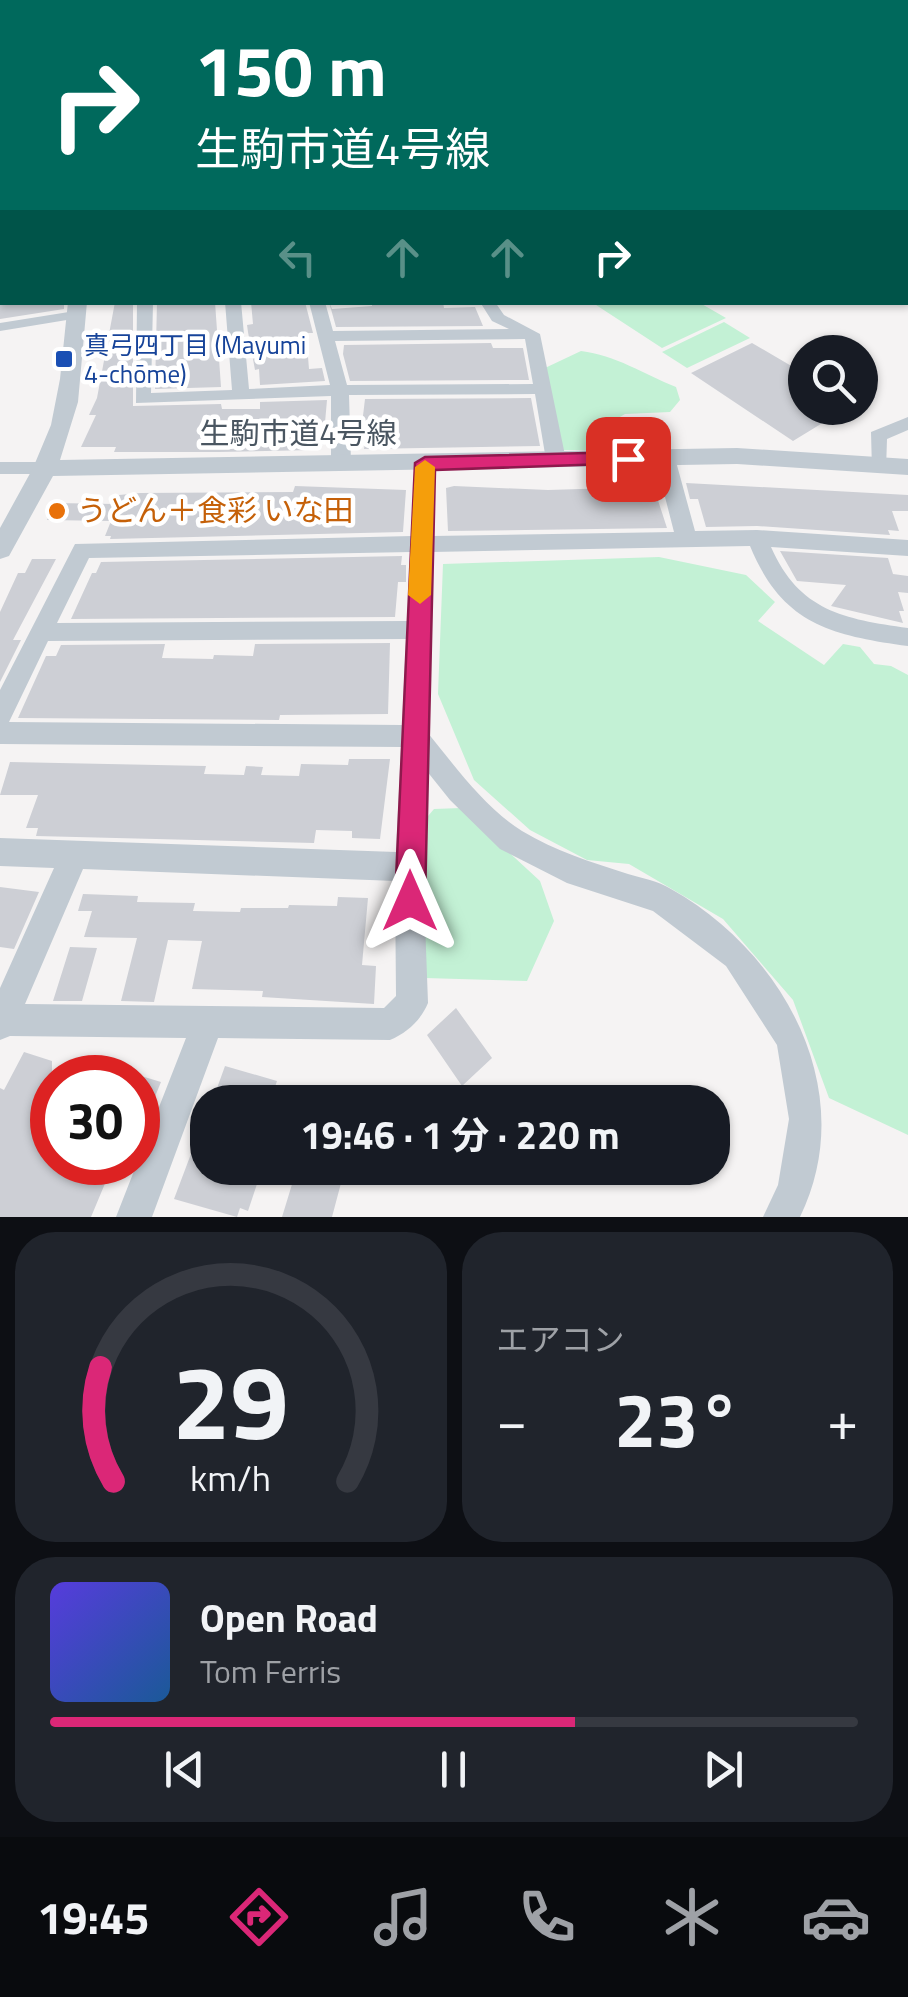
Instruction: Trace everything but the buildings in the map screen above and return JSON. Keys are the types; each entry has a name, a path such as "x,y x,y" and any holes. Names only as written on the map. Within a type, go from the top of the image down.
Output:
{"street":[{"path":"146,305 142,399 340,390 541,389"},
{"path":"233,305 241,395"},
{"path":"318,305 340,390 341,462"},
{"path":"489,305 498,318 532,334"},
{"path":"0,326 76,309 71,380 48,468 0,549"},
{"path":"324,336 532,334"},
{"path":"532,334 556,460"},
{"path":"879,465 878,436 908,423"},
{"name":"生駒市道4号線","path":"48,468 737,456 908,467"},
{"path":"664,458 686,540"},
{"path":"76,852 1,1022 390,1024 412,1003 409,868 425,463"},
{"path":"0,468 48,468"},
{"path":"757,538 775,582 797,604 828,622 908,637"},
{"path":"0,715 82,550 757,538 908,548"},
{"path":"44,632 418,630"},
{"path":"0,733 415,736"},
{"path":"415,736 459,791 510,839 567,869 661,899 738,955 792,1040 806,1120 795,1189 782,1217"},
{"path":"0,852 409,868"},
{"path":"134,1217 207,1024"}],"green space":[{"path":"596,305 703,305 726,318 662,348"},
{"path":"724,322 750,338 687,368 662,352"},
{"path":"581,351 618,361 676,387 680,400 670,412 625,414 611,422 617,444 606,450 561,450 545,368"},
{"path":"659,557 746,575 775,602 758,621 824,665 843,644 860,647 874,664 891,666 908,675 908,1135 829,1098 793,1000 723,919 629,864 587,860 530,830 474,780 438,694 443,564"},
{"path":"461,808 540,881 554,921 527,981 425,978 423,822 434,809"}],"slow traffic":[{"path":"420,595 425,467"}],"place":[{"name":"真弓四丁目 (Mayumi 4-chōme)","path":"64,359"},
{"name":"うどん＋食彩 いな田","path":"57,511"}],"route":[{"path":"410,901 425,463 628,459"}]}
